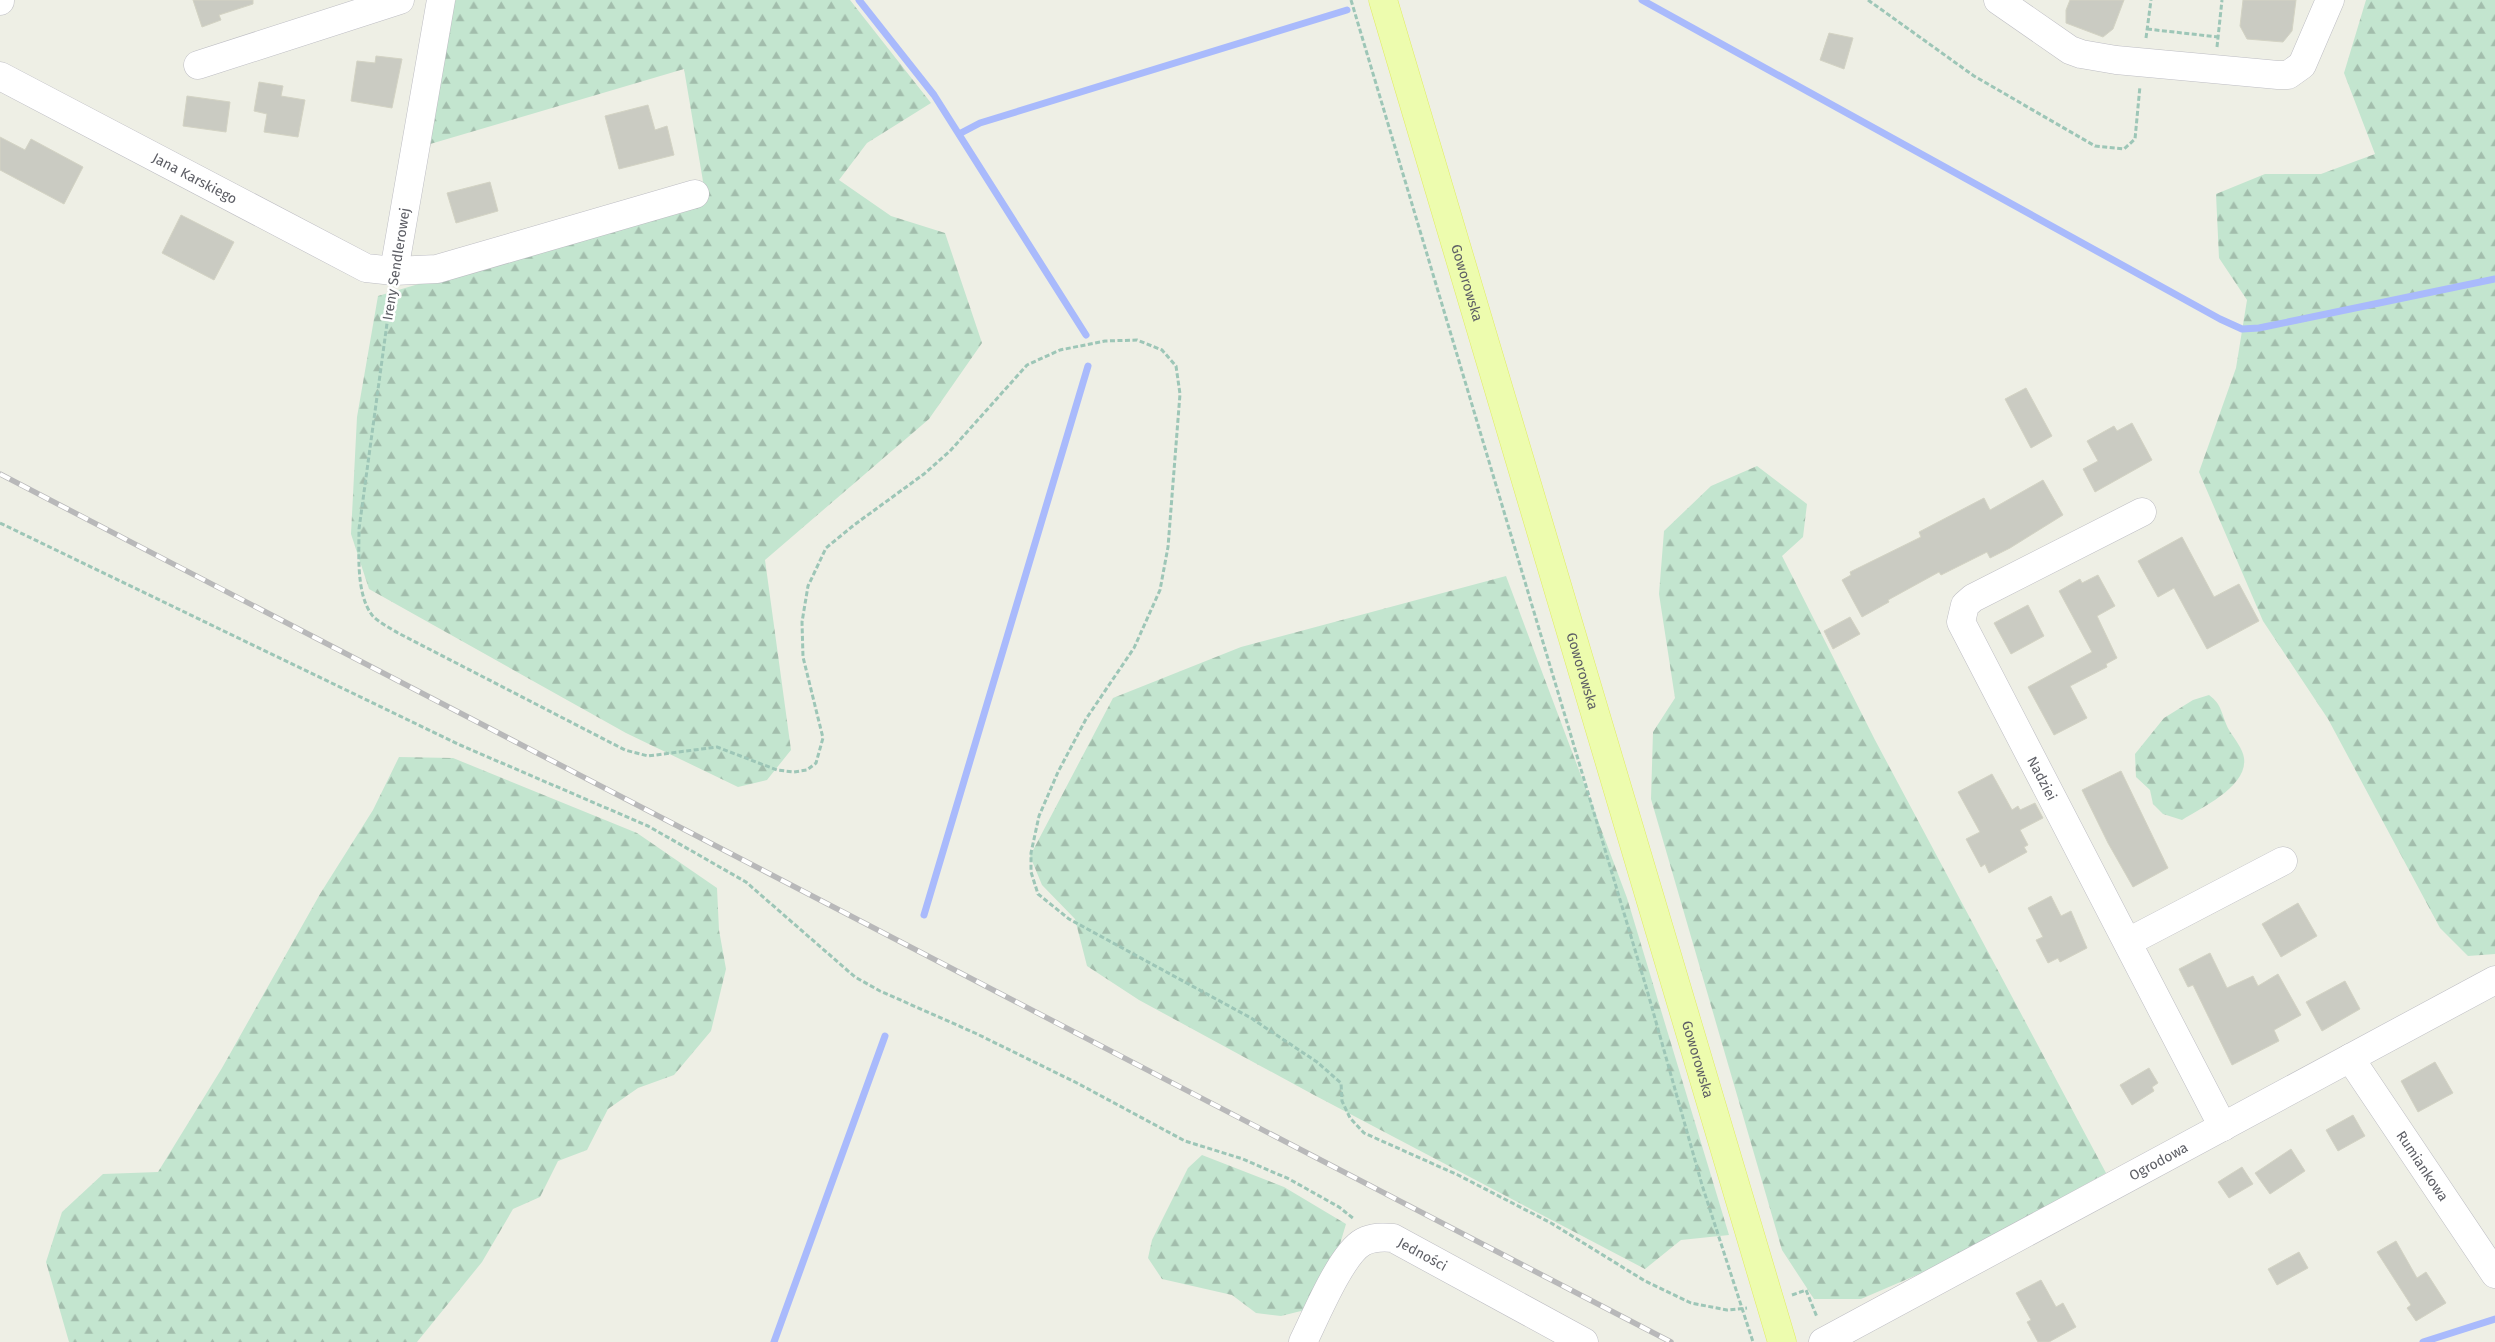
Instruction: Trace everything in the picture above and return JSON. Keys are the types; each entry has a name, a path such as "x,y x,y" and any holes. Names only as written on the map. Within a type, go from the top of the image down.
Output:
{"main road":[{"name":"Goworowska","path":"1383,0 1782,1342"}],"street":[{"path":"198,65 400,0"},
{"name":"Ireny Sendlerowej","path":"394,271 441,0"},
{"path":"1998,0 2075,52 2116,60 2278,75 2288,75 2297,71 2308,56 2330,0"},
{"name":"Jana Karskiego","path":"0,76 366,268 394,271 438,269 695,194"},
{"name":"Nadziei","path":"2142,512 1973,598 1965,605 1961,622 2223,1127"},
{"path":"2128,942 2283,861"},
{"name":"Ogrodowa","path":"1823,1342 2495,980"},
{"name":"Rumiankowa","path":"2350,1058 2495,1274"},
{"path":"1303,1342 1347,1257 1362,1243 1376,1237"},
{"name":"Jedności","path":"1376,1237 1393,1238 1584,1342"}],"path":[{"path":"1351,0 1648,990 1702,1185 1753,1342"},
{"path":"1868,0 1974,76 2095,146 2124,149 2135,138 2151,0"},
{"path":"2215,69 2222,0"},
{"path":"2147,29 2218,37"},
{"name":"Ireny Sendlerowej","path":"394,271 359,528 359,567 362,592 372,615 398,633 625,750 648,756 717,747 778,770 794,772 807,770 816,763 823,738 803,657 802,622 808,586 826,548 924,474 950,450 1028,365 1060,350 1105,341 1137,340 1162,350 1176,366 1180,394 1168,547 1160,590 1134,648 1086,719 1039,816 1032,853 1031,872 1038,894 1069,918 1251,1018 1317,1062 1341,1083 1342,1101 1350,1118 1364,1133 1458,1175 1551,1223 1645,1281 1691,1303 1727,1310 1743,1310"},
{"path":"0,523 460,745 648,826 746,882 855,977 880,991 975,1033 1068,1078 1185,1141 1243,1159 1290,1179 1339,1207 1376,1237"}],"green space":[{"path":"456,0 850,0 931,103 867,143 839,180 891,216 945,233 982,343 929,419 765,560 791,750 767,780 738,787 626,733 369,589 351,534 357,417 378,296 706,199 684,69 420,147 428,39"},
{"path":"2366,0 2495,0 2495,954 2468,956 2440,928 2328,719 2263,621 2199,472 2236,368 2247,300 2219,258 2216,194 2265,174 2321,174 2375,154 2344,73"},
{"path":"1757,466 1807,504 1803,537 1782,556 1875,740 2106,1173 1940,1265 1861,1299 1814,1299 1782,1250 1651,799 1653,732 1675,698 1659,594 1664,531 1711,486"},
{"path":"1506,576 1627,898 1729,1235 1681,1240 1645,1269 1314,1095 1139,1000 1087,966 1075,919 1042,885 1030,856 1113,698 1241,647"},
{"path":"2209,695 2217,703 2229,730 2242,751 2244,758 2243,768 2239,778 2222,795 2182,820 2163,814 2153,804 2150,790 2136,777 2135,754 2164,718 2193,700"},
{"path":"399,757 453,758 637,833 717,888 719,930 726,969 711,1031 674,1075 638,1088 608,1109 587,1150 558,1161 540,1197 513,1209 482,1262 417,1342 69,1342 46,1262 62,1212 103,1174 158,1172 222,1068 320,894 373,810"},
{"path":"1202,1155 1284,1187 1346,1224 1340,1244 1305,1310 1281,1316 1256,1313 1232,1295 1162,1279 1148,1258 1152,1240 1188,1168"}],"building":[{"path":"193,0 253,0 253,4 219,15 221,20 202,27"},
{"path":"2070,0 2124,0 2113,29 2103,37 2066,23 2066,10"},
{"path":"2243,0 2296,0 2292,31 2283,42 2247,39 2240,26"},
{"path":"1829,33 1853,38 1844,69 1820,60"},
{"path":"376,56 402,59 392,108 351,101 357,61 375,63"},
{"path":"259,82 283,86 281,96 305,100 298,137 264,132 267,114 254,111"},
{"path":"187,96 230,102 226,132 183,126"},
{"path":"648,105 655,130 667,126 674,155 619,169 605,116"},
{"path":"0,137 25,150 31,139 83,167 64,204 0,170"},
{"path":"490,182 498,211 456,223 447,193"},
{"path":"181,215 234,242 214,280 162,253"},
{"path":"2026,388 2052,436 2031,448 2005,399"},
{"path":"2132,423 2152,460 2095,492 2083,469 2098,461 2087,441 2114,426 2117,431"},
{"path":"2043,480 2063,515 2010,548 1990,558 1987,552 1941,575 1939,572 1888,600 1889,602 1862,617 1842,580 1851,575 1850,572 1921,537 1919,532 1984,498 1990,510"},
{"path":"2182,537 2214,597 2239,584 2259,621 2207,649 2174,588 2158,597 2138,561"},
{"path":"2098,575 2115,606 2097,616 2117,658 2106,664 2107,667 2070,686 2087,718 2054,735 2028,687 2092,652 2059,591 2080,579 2082,583"},
{"path":"2028,605 2044,636 2011,654 1994,623"},
{"path":"1850,617 1860,634 1833,649 1824,631"},
{"path":"2121,771 2168,868 2133,887 2108,843 2082,790"},
{"path":"1992,774 2012,810 2018,806 2020,810 2035,803 2043,818 2020,830 2028,845 2024,847 2027,852 1989,873 1985,864 1981,867 1966,839 1980,832 1958,792"},
{"path":"2051,896 2061,916 2071,911 2087,948 2060,962 2058,958 2048,963 2036,940 2043,937 2028,908"},
{"path":"2298,903 2317,936 2281,957 2262,924"},
{"path":"2210,953 2227,988 2253,976 2258,986 2278,974 2301,1015 2274,1030 2279,1041 2232,1065 2193,985 2188,987 2179,969"},
{"path":"2345,981 2360,1009 2322,1031 2306,1002"},
{"path":"2435,1062 2453,1093 2418,1112 2401,1081"},
{"path":"2149,1068 2158,1083 2152,1087 2154,1091 2132,1105 2120,1085"},
{"path":"2353,1115 2365,1136 2338,1151 2326,1130"},
{"path":"2291,1149 2305,1171 2270,1194 2255,1173"},
{"path":"2242,1167 2253,1184 2229,1198 2218,1182"},
{"path":"2396,1241 2417,1278 2426,1272 2446,1303 2416,1321 2407,1308 2411,1305 2377,1252"},
{"path":"2299,1252 2308,1268 2277,1285 2268,1269"},
{"path":"2041,1280 2056,1307 2063,1303 2076,1327 2049,1342 2038,1342 2027,1322 2031,1320 2016,1293"}],"waterway":[{"path":"859,0 934,95 1086,335"},
{"path":"1642,0 2220,319 2242,329 2259,328 2495,279"},
{"path":"959,134 980,123 1347,10"},
{"path":"924,915 1088,366"},
{"path":"774,1342 885,1036"},
{"path":"2423,1342 2495,1319"}],"railway":[{"path":"0,474 1671,1342"}]}
